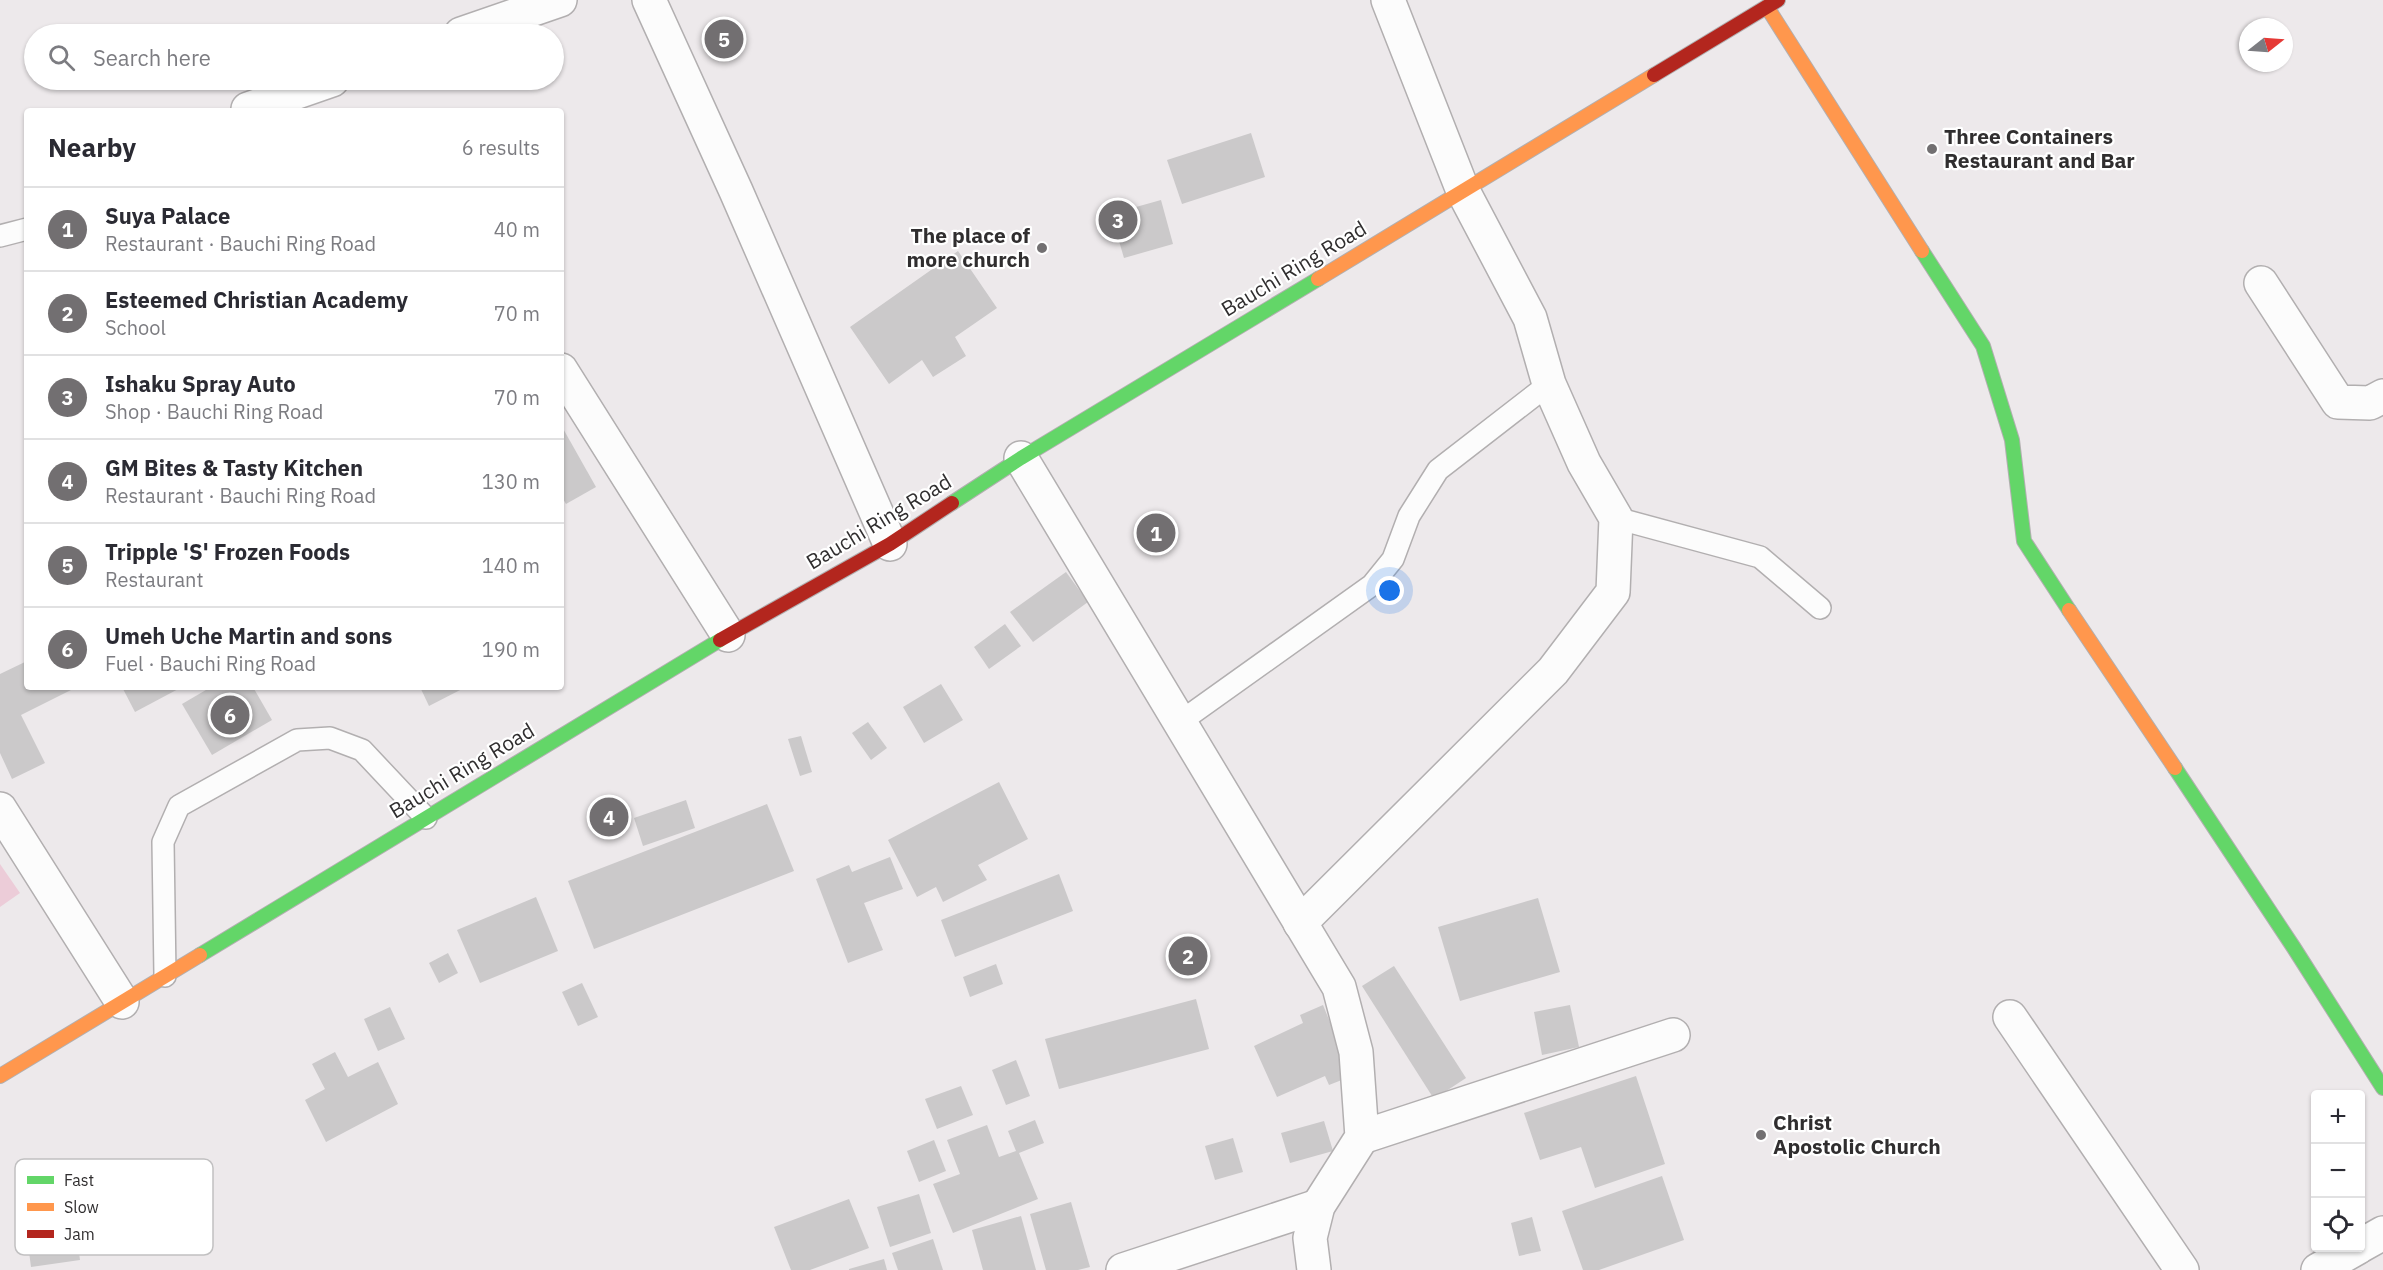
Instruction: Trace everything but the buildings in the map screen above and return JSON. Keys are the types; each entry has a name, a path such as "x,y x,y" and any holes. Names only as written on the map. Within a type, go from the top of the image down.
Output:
{"main road":[{"name":"Bauchi Ring Road","path":"0,1076 728,635 890,544 1021,458 1773,3"},
{"path":"1773,3 1983,346 2012,440 2024,541 2294,948 2383,1088"}],"street":[{"path":"490,24 560,0"},
{"path":"649,0 736,191 890,544"},
{"path":"1300,923 1553,671 1613,592 1616,518 1584,463 1549,384 1530,318 1463,191 1388,0"},
{"path":"251,108 303,90"},
{"path":"2261,283 2338,402 2370,403 2383,396"},
{"path":"564,375 728,635"},
{"path":"1021,458 1339,987 1356,1052 1362,1137 1318,1206 1310,1238 1314,1270"},
{"path":"0,809 122,1002"},
{"path":"2010,1017 2182,1270"},
{"path":"1362,1137 1673,1035"},
{"path":"1123,1270 1318,1206"},
{"path":"2365,1244 2383,1233"},
{"path":"2318,1270 2350,1252"}],"lane":[{"path":"0,236 24,230"},
{"path":"1180,722 1372,585 1393,559 1409,516 1438,470 1549,384"},
{"path":"1616,518 1760,557 1820,608"},
{"path":"165,975 163,842 179,806 297,740 330,738 362,750 426,818"}],"shaded area":[{"path":"0,864 20,893 0,907"}],"traffic: fast":[{"path":"1922,251 1983,346 2012,440 2024,541 2069,610"},
{"path":"952,503 1021,458 1318,279"},
{"path":"200,955 720,640"},
{"path":"2175,768 2383,1088"}],"traffic: slow":[{"path":"1767,7 1922,251"},
{"path":"1318,279 1654,75"},
{"path":"2069,610 2175,768"},
{"path":"0,1076 200,955"}],"traffic: jam":[{"path":"1654,75 1778,0"},
{"path":"720,640 890,544 952,503"}],"place":[{"name":"Tripple 'S' Frozen Foods","path":"724,39"},
{"name":"Three Containers Restaurant and Bar","path":"1932,149"},
{"name":"Ishaku Spray Auto","path":"1118,220"},
{"name":"The place of more church","path":"1042,248"},
{"name":"Suya Palace","path":"1156,533"},
{"name":"Umeh Uche Martin and sons","path":"230,715"},
{"name":"GM Bites & Tasty Kitchen","path":"609,817"},
{"name":"Esteemed Christian Academy","path":"1188,956"},
{"name":"Christ Apostolic Church","path":"1761,1135"}]}
